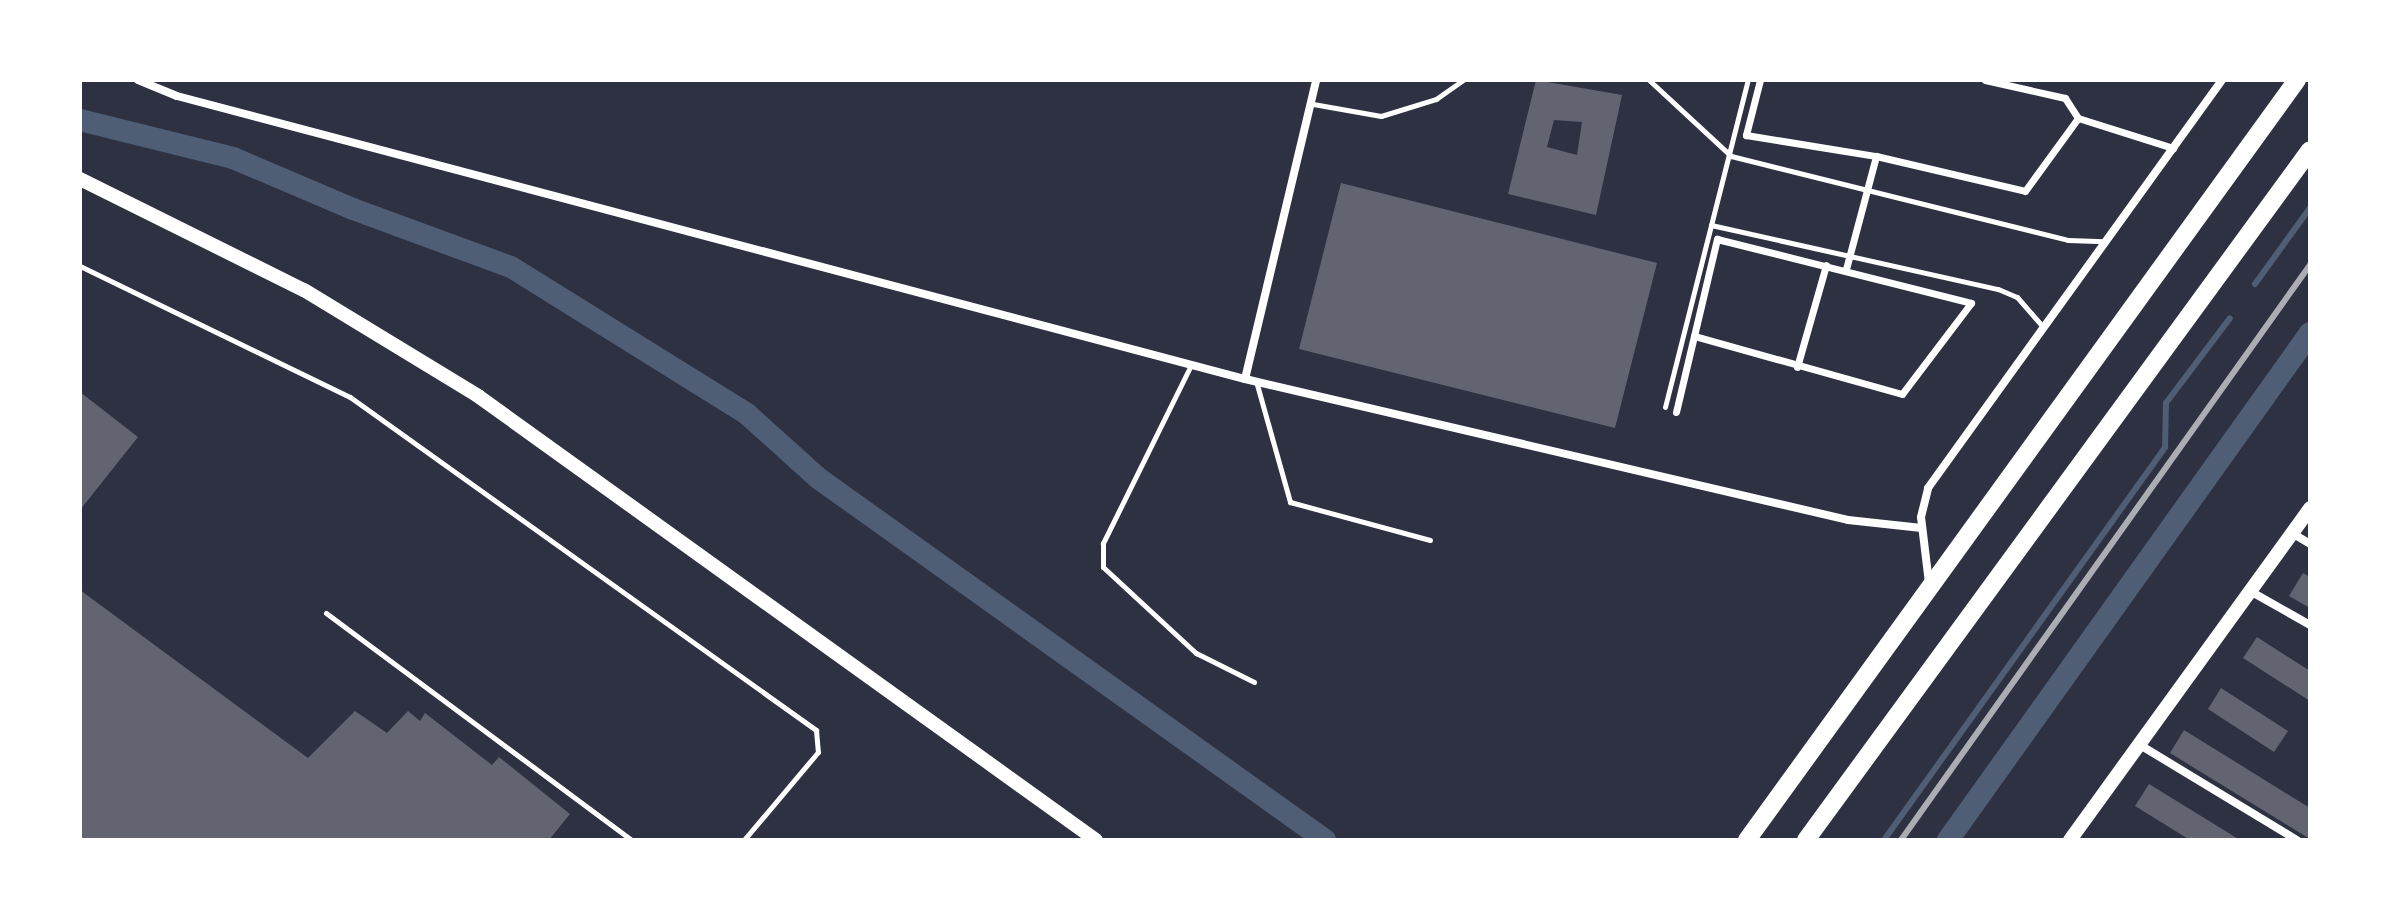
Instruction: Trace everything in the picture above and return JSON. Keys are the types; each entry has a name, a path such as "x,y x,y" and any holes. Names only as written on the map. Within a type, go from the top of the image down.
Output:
{"main road":[{"path":"1747,840 2297,80"},
{"path":"1806,840 2310,150"}],"street":[{"path":"138,80 192,100 1245,379 1848,520 1922,528"},
{"path":"1245,379 1313,104 1316,80"},
{"path":"1760,80 1746,135 1876,156 2025,191 2078,118"},
{"path":"1985,80 2065,98 2078,118 2173,148"},
{"path":"1929,589 1922,528 1925,495 1944,464 2222,80"},
{"path":"1846,269 1876,156"},
{"path":"80,179 304,290 478,396 1096,840"},
{"path":"1676,412 1694,336 1717,239 1846,269 1971,303 1902,394 1694,336"},
{"path":"1797,367 1826,265"},
{"path":"2070,840 2310,508"},
{"path":"2292,533 2310,544"},
{"path":"2250,591 2310,625"},
{"path":"2140,745 2297,840"}],"lane":[{"path":"1313,104 1381,116 1436,99 1463,80"},
{"path":"1649,80 1731,156 1867,193 2068,240 2105,241"},
{"path":"1665,407 1748,80"},
{"path":"1711,225 1998,289 2017,297 2043,327"},
{"path":"80,266 350,397 816,730 818,752 744,840"},
{"path":"1192,364 1103,543 1103,567 1196,653 1254,682"},
{"path":"1256,380 1290,502 1430,540"},
{"path":"326,613 632,840"}],"building":[{"path":"1536,80 1622,95 1596,215 1508,194","holes":["1554,120 1582,122 1577,155 1547,147"]},
{"path":"1341,183 1657,263 1615,428 1299,349"},
{"path":"80,392 138,437 80,510"},
{"path":"2303,573 2310,577 2310,608 2289,596"},
{"path":"80,590 308,758 355,711 387,733 408,711 420,721 425,713 492,765 499,757 570,814 549,840 80,840"},
{"path":"2257,637 2310,671 2310,701 2243,658"},
{"path":"2221,688 2288,731 2274,752 2208,709"},
{"path":"2184,730 2310,808 2310,839 2170,753"},
{"path":"2149,784 2240,840 2190,840 2135,806"}],"waterway":[{"path":"80,120 233,158 353,209 511,267 747,414 818,478 1325,840"},
{"path":"2255,284 2310,208"},
{"path":"1884,840 2165,447 2166,403 2230,318"},
{"path":"1948,840 2310,333"}],"railway":[{"path":"1901,840 2310,265"}]}
